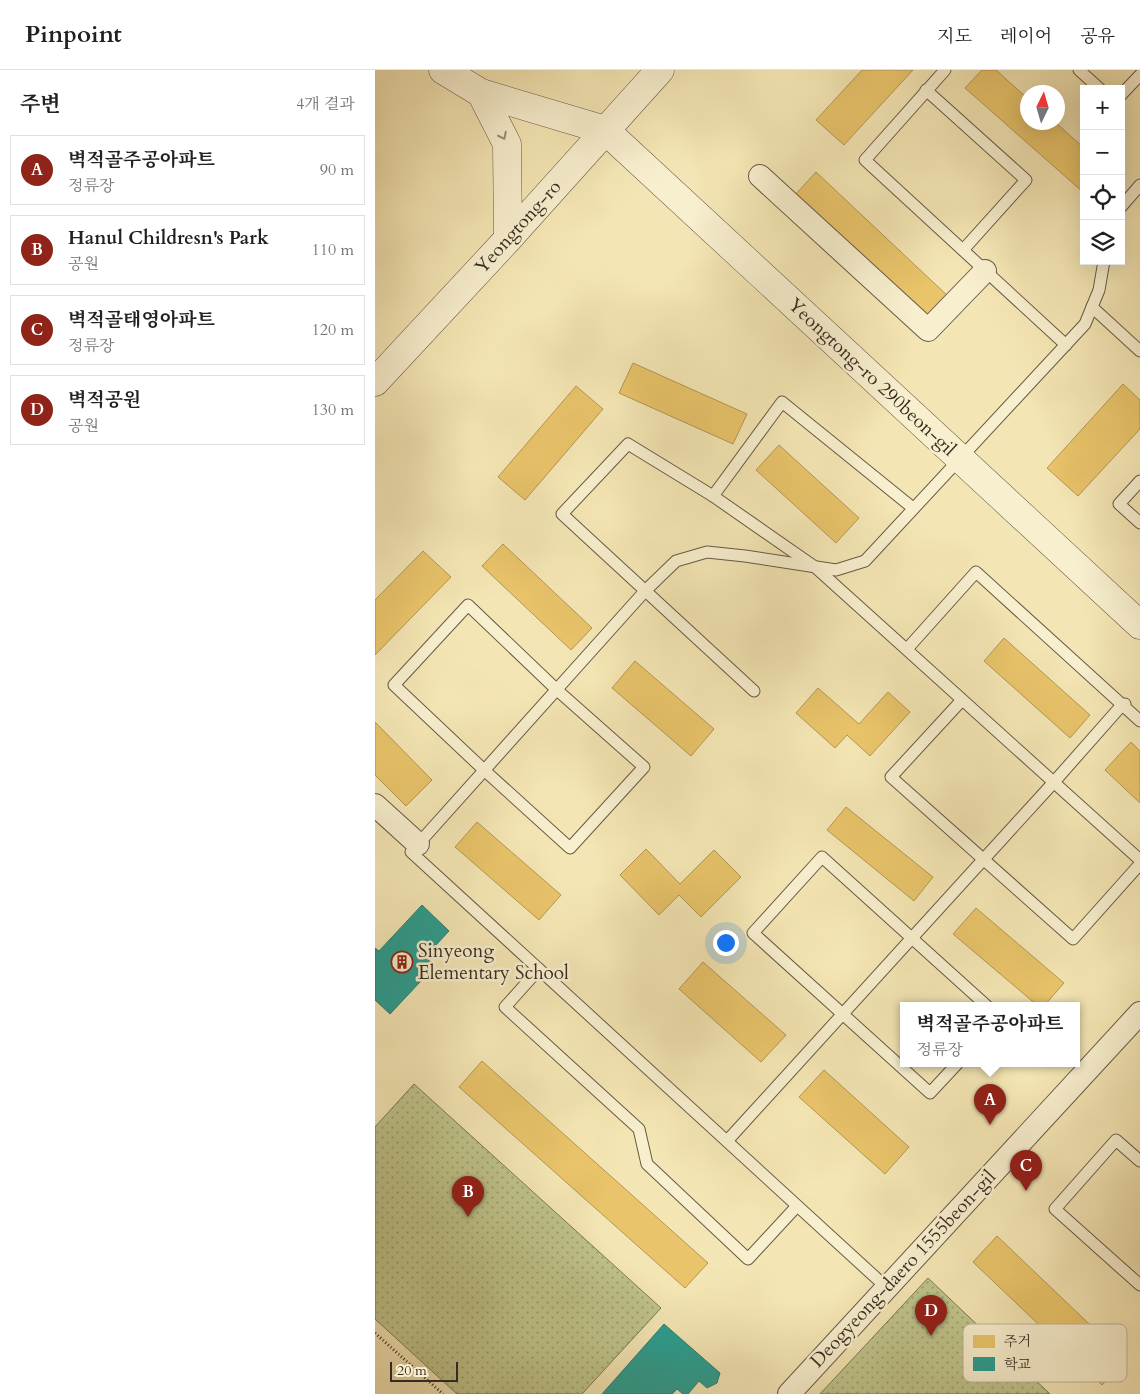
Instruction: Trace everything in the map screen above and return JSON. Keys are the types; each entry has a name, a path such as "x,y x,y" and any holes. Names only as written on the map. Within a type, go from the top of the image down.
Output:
{"street":[{"path":"443,70 481,93 605,130"},
{"name":"Yeongtong-ro","path":"375,382 509,239 660,70"},
{"path":"481,93 507,144 509,239"},
{"name":"Yeongtong-ro 290beon-gil","path":"605,130 1140,625"},
{"path":"760,176 928,330 985,270"},
{"path":"375,805 418,844"},
{"name":"Deogyeong-daero 1555beon-gil","path":"789,1394 1140,1013"}],"lane":[{"path":"945,70 865,160 1065,345"},
{"path":"1079,70 1095,85"},
{"path":"1125,91 1140,75"},
{"path":"927,90 1026,180 963,250"},
{"path":"1125,202 1140,185"},
{"path":"886,1288 411,852 645,591 676,561 707,552 836,570 865,561 1085,324 1099,290 1103,265"},
{"path":"1092,308 1140,350"},
{"path":"713,496 782,402 913,508"},
{"path":"754,690 562,514 628,444 713,496 815,567 1140,860"},
{"path":"1140,482 1119,504 1140,523"},
{"path":"907,650 976,572 1124,704 1140,721"},
{"path":"468,605 557,690 644,768 570,848 484,770 393,686 468,605"},
{"path":"962,700 891,777 1073,939 1140,864"},
{"path":"727,1141 1124,704"},
{"path":"900,1066 753,933 822,857 982,1002"},
{"path":"539,970 505,1007 639,1129 647,1164 748,1260 797,1206"},
{"path":"901,1067 930,1093 954,1067"},
{"path":"1140,1161 1117,1140 1055,1209 1140,1285"}],"path":[{"path":"375,1333 443,1394"}],"green space":[{"path":"414,1084 661,1308 582,1394 457,1394 375,1319 375,1127"},
{"path":"928,1278 976,1324 963,1324 963,1382 1037,1382 1050,1394 820,1394"}],"building: 주거":[{"path":"862,70 913,70 844,145 816,120"},
{"path":"982,70 996,70 1020,92 1020,130 1064,130 1080,144 1080,189 965,88"},
{"path":"816,172 950,298 927,323 793,197"},
{"path":"633,363 747,414 733,444 619,393"},
{"path":"1123,384 1140,400 1140,429 1078,496 1047,468"},
{"path":"576,386 603,409 525,500 498,477"},
{"path":"779,445 859,518 836,543 756,470"},
{"path":"503,544 592,628 571,650 482,566"},
{"path":"423,551 451,577 375,655 375,600"},
{"path":"1004,638 1090,715 1070,738 984,661"},
{"path":"635,661 714,729 691,756 612,688"},
{"path":"818,688 859,724 888,692 910,712 870,756 847,735 835,748 796,713"},
{"path":"375,722 432,780 406,806 375,775"},
{"path":"1131,742 1140,751 1140,803 1105,770"},
{"path":"846,807 933,877 914,901 827,830"},
{"path":"477,822 561,895 539,920 455,847"},
{"path":"646,849 680,884 714,850 741,877 701,917 679,895 659,915 620,875"},
{"path":"976,908 1064,983 1047,1002 1033,1002 953,934"},
{"path":"703,962 786,1035 761,1062 679,989"},
{"path":"482,1061 708,1263 685,1288 459,1087"},
{"path":"824,1070 909,1147 885,1174 799,1097"},
{"path":"997,1236 1089,1324 1038,1324 973,1262"}],"building: 학교":[{"name":"Sinyeong Elementary School","path":"422,905 449,931 425,957 435,966 390,1014 375,1000 375,948 379,951"},
{"path":"664,1324 720,1373 717,1383 707,1388 699,1381 688,1394 683,1394 677,1389 672,1394 602,1394"}],"place":[{"name":"Sinyeong Elementary School","path":"402,962"},
{"name":"벽적골주공아파트","path":"990,1125"},
{"name":"벽적골태영아파트","path":"1026,1191"},
{"name":"Hanul Childresn's Park","path":"468,1217"},
{"name":"벽적공원","path":"931,1336"}]}
